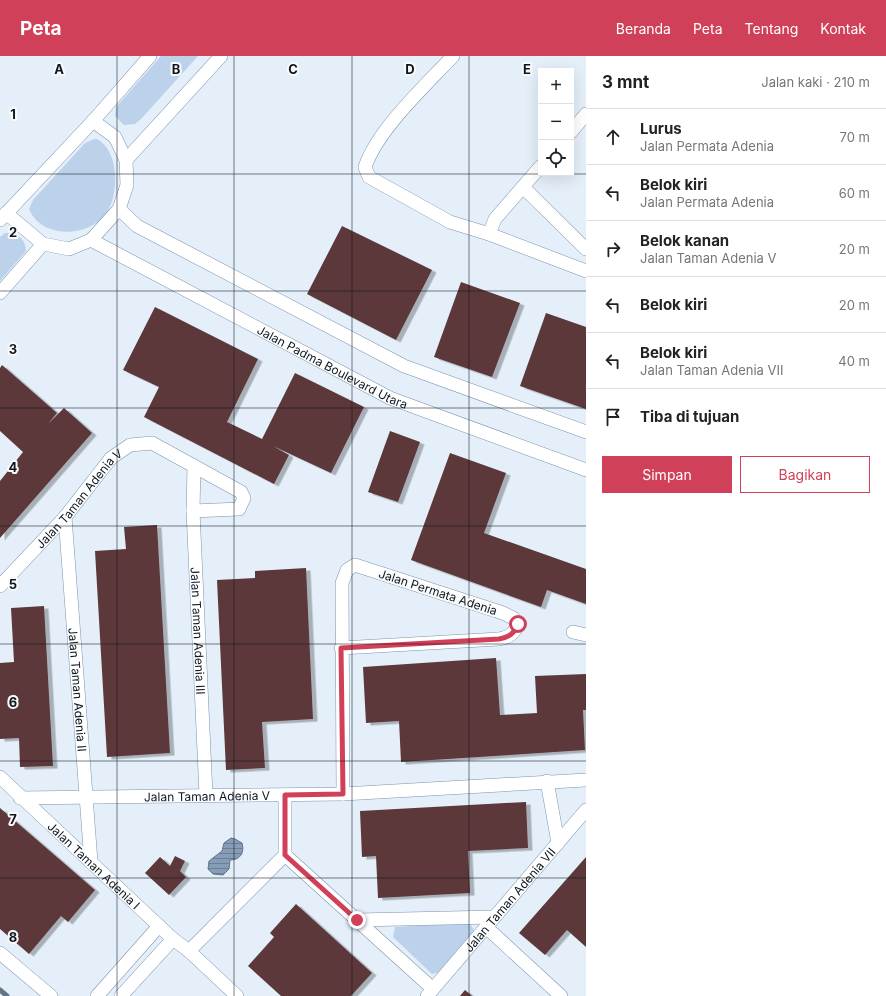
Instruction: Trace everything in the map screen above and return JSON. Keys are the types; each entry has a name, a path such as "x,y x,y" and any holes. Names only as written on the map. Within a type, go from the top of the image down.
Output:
{"street":[{"path":"93,120 115,138 126,160 127,185 119,209 91,240 69,248 43,244 3,216 93,120 150,56"},
{"path":"126,160 221,56"},
{"path":"453,56 384,131 370,152 365,167 369,177 450,222 489,234 586,271"},
{"path":"574,128 586,114"},
{"path":"489,234 494,219 538,170"},
{"path":"523,187 586,249"},
{"path":"119,209 137,226 404,366 586,432"},
{"name":"Jalan Padma Boulevard Utara","path":"91,240 390,398 586,470"},
{"path":"0,293 43,244"},
{"name":"Jalan Taman Adenia V","path":"0,586 65,517 111,458 130,446 152,443 241,492 244,498 239,508 193,511"},
{"name":"Jalan Taman Adenia III","path":"194,466 193,511 206,795"},
{"name":"Jalan Taman Adenia II","path":"65,517 91,862"},
{"name":"Jalan Permata Adenia","path":"341,648 499,639 508,637 515,631 518,624 513,618 503,613 355,565 347,570 342,582 341,648 343,794"},
{"path":"573,632 586,635"},
{"name":"Jalan Taman Adenia I","path":"0,777 20,798 91,862 172,939 188,951 237,996"},
{"name":"Jalan Taman Adenia V","path":"20,798 343,794 586,780"},
{"path":"547,782 558,843"},
{"path":"188,951 285,855 285,795"},
{"name":"Jalan Taman Adenia VII","path":"285,855 357,920 430,992 586,810"},
{"path":"357,920 494,917"},
{"path":"97,996 159,926"},
{"path":"486,927 561,996"},
{"path":"121,996 172,939"},
{"path":"0,953 51,996"}],"shaded area":[{"path":"161,56 198,56 142,118 135,124 124,125 115,116 116,107"},
{"path":"97,139 105,145 114,164 115,187 109,208 104,216 96,223 75,231 64,232 53,230 43,225 35,219 29,209 33,200 85,143"},
{"path":"5,233 20,237 26,247 26,251 0,281 0,237"},
{"path":"231,838 242,843 243,850 241,855 237,859 230,860 229,869 223,875 213,874 208,869 209,861 222,851 224,843"},
{"path":"469,922 474,930 441,972 432,974 393,937 395,927"}],"building":[{"path":"342,226 432,270 396,340 307,294"},
{"path":"461,282 520,303 492,377 434,357"},
{"path":"155,307 258,359 227,422 262,439 295,373 364,407 331,473 273,446 289,455 274,484 144,417 159,387 123,370"},
{"path":"546,313 586,327 586,409 520,386"},
{"path":"2,365 57,413 48,424 64,408 92,433 0,538 0,481 23,452 0,431 0,368"},
{"path":"390,431 420,442 398,502 368,492"},
{"path":"450,453 506,473 484,533 586,569 586,604 547,590 541,607 411,560"},
{"path":"157,525 170,753 107,757 95,551 126,549 124,527"},
{"path":"306,568 313,719 262,722 265,768 226,770 217,580 255,578 255,571"},
{"path":"44,606 53,766 20,767 19,738 0,739 0,663 14,662 11,608"},
{"path":"496,658 500,715 537,713 535,676 586,674 586,710 583,710 585,750 401,762 399,721 366,723 363,667"},
{"path":"526,802 528,848 468,851 470,893 378,898 376,856 362,857 360,811"},
{"path":"0,808 95,890 68,922 61,916 29,954 0,929"},
{"path":"175,856 185,861 180,871 186,877 169,895 145,873 160,857 170,866"},
{"path":"586,857 586,947 567,930 545,955 519,933"},
{"path":"296,904 372,973 351,996 281,996 248,966 274,937 270,933"},
{"path":"465,990 472,996 460,996"}],"waterway":[{"path":"0,990 7,996"}],"route":[{"path":"357,920 285,855 285,795 343,794 341,648 499,639 508,637 515,631 518,624"}]}
